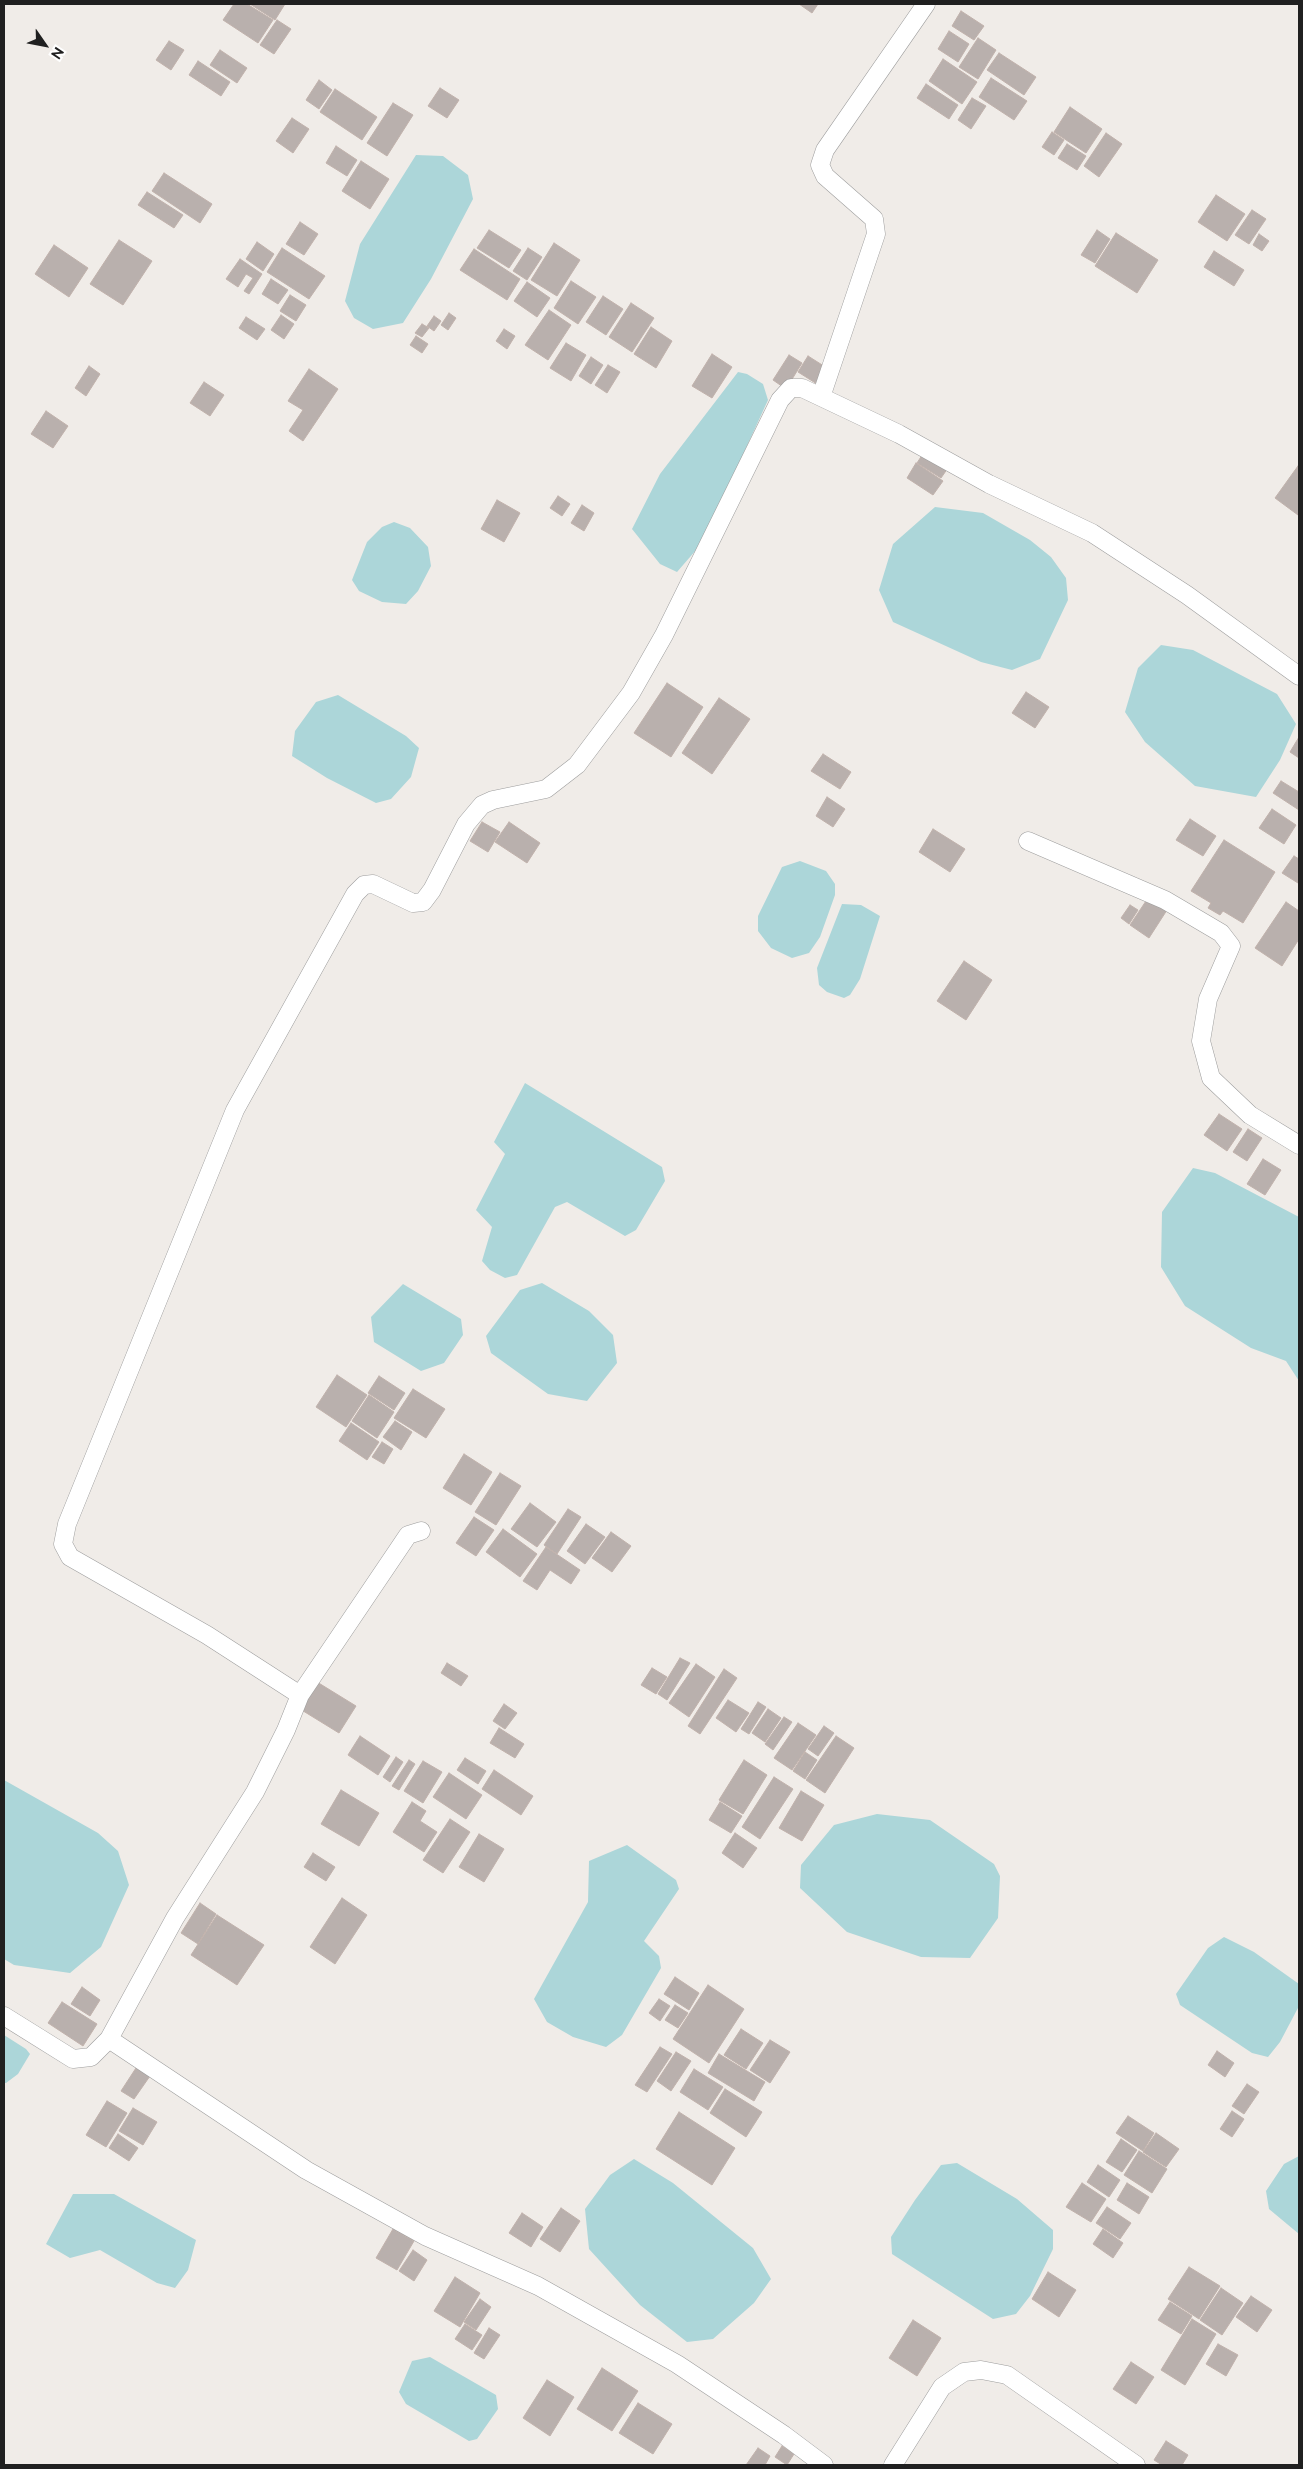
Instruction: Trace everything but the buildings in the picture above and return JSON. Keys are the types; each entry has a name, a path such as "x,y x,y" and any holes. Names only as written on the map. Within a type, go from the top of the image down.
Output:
{"street":[{"path":"821,397 876,234 874,219 825,176 820,165 825,150 926,4"},
{"path":"300,1695 207,1635 70,1557 63,1544 67,1524 234,1110 355,894 364,885 372,884 413,903 423,902 432,890 466,824 482,805 493,800 546,789 577,765 631,693 664,635 780,400 791,388 802,388 899,434 989,484 1092,533 1187,594 1299,676"},
{"path":"1028,841 1165,900 1221,933 1231,946 1208,999 1201,1041 1211,1078 1250,1115 1299,1145"},
{"path":"4,2016 73,2058 92,2057 109,2039 176,1918 255,1792 300,1695 408,1535 421,1531"},
{"path":"109,2039 306,2170 425,2236 538,2286 677,2364 784,2435 824,2465"},
{"path":"893,2465 942,2387 964,2372 981,2370 1007,2375 1136,2465"}],"water":[{"path":"416,155 443,156 468,175 473,199 431,279 403,323 373,329 354,318 345,301 360,244"},
{"path":"738,372 747,374 763,384 768,400 703,542 677,572 660,564 632,529 660,474"},
{"path":"935,507 983,513 1030,540 1051,557 1066,578 1068,600 1040,659 1012,670 981,662 893,622 879,590 893,544"},
{"path":"394,522 410,528 428,547 431,566 418,591 406,604 382,602 359,591 352,580 367,542 382,527"},
{"path":"1161,645 1193,650 1277,694 1296,724 1280,760 1256,797 1195,786 1145,742 1125,712 1138,668"},
{"path":"338,695 406,736 419,748 411,777 391,799 376,803 327,778 292,756 295,731 316,702"},
{"path":"800,861 826,871 835,884 835,895 820,937 809,953 792,958 771,948 758,931 758,916 782,867"},
{"path":"842,904 861,905 880,916 860,979 850,995 844,998 827,992 819,985 817,968"},
{"path":"525,1083 662,1167 665,1181 636,1230 625,1236 567,1202 555,1207 517,1275 505,1278 490,1270 482,1261 492,1227 476,1210 505,1154 494,1142"},
{"path":"1193,1168 1215,1173 1299,1217 1299,1381 1286,1361 1251,1348 1185,1306 1161,1267 1162,1212"},
{"path":"542,1283 589,1311 613,1335 617,1363 587,1401 548,1394 491,1353 486,1336 520,1290"},
{"path":"403,1284 461,1319 463,1335 444,1363 421,1371 374,1342 371,1317"},
{"path":"4,1780 98,1833 118,1851 129,1885 101,1947 70,1973 14,1965 4,1959"},
{"path":"877,1814 930,1820 994,1864 1000,1876 998,1918 970,1958 921,1957 847,1932 800,1888 801,1865 834,1825"},
{"path":"627,1845 676,1880 679,1889 644,1941 659,1956 661,1968 622,2035 606,2047 573,2037 547,2022 534,1999 588,1902 589,1861"},
{"path":"1224,1937 1254,1952 1299,1984 1299,2006 1280,2042 1268,2057 1252,2053 1180,2005 1176,1994 1208,1948"},
{"path":"4,2035 26,2049 30,2054 18,2074 6,2083 4,2083"},
{"path":"1299,2156 1299,2234 1269,2209 1266,2191 1284,2164"},
{"path":"634,2159 673,2183 753,2248 771,2279 754,2303 713,2339 687,2342 640,2305 589,2249 585,2209 610,2175"},
{"path":"957,2163 1017,2199 1053,2230 1053,2249 1030,2296 1016,2314 993,2319 892,2254 891,2237 915,2200 941,2165"},
{"path":"73,2194 114,2194 196,2240 188,2270 175,2288 157,2283 100,2250 70,2258 46,2244"},
{"path":"430,2357 496,2395 498,2409 477,2439 469,2441 406,2404 399,2392 412,2361"}]}
